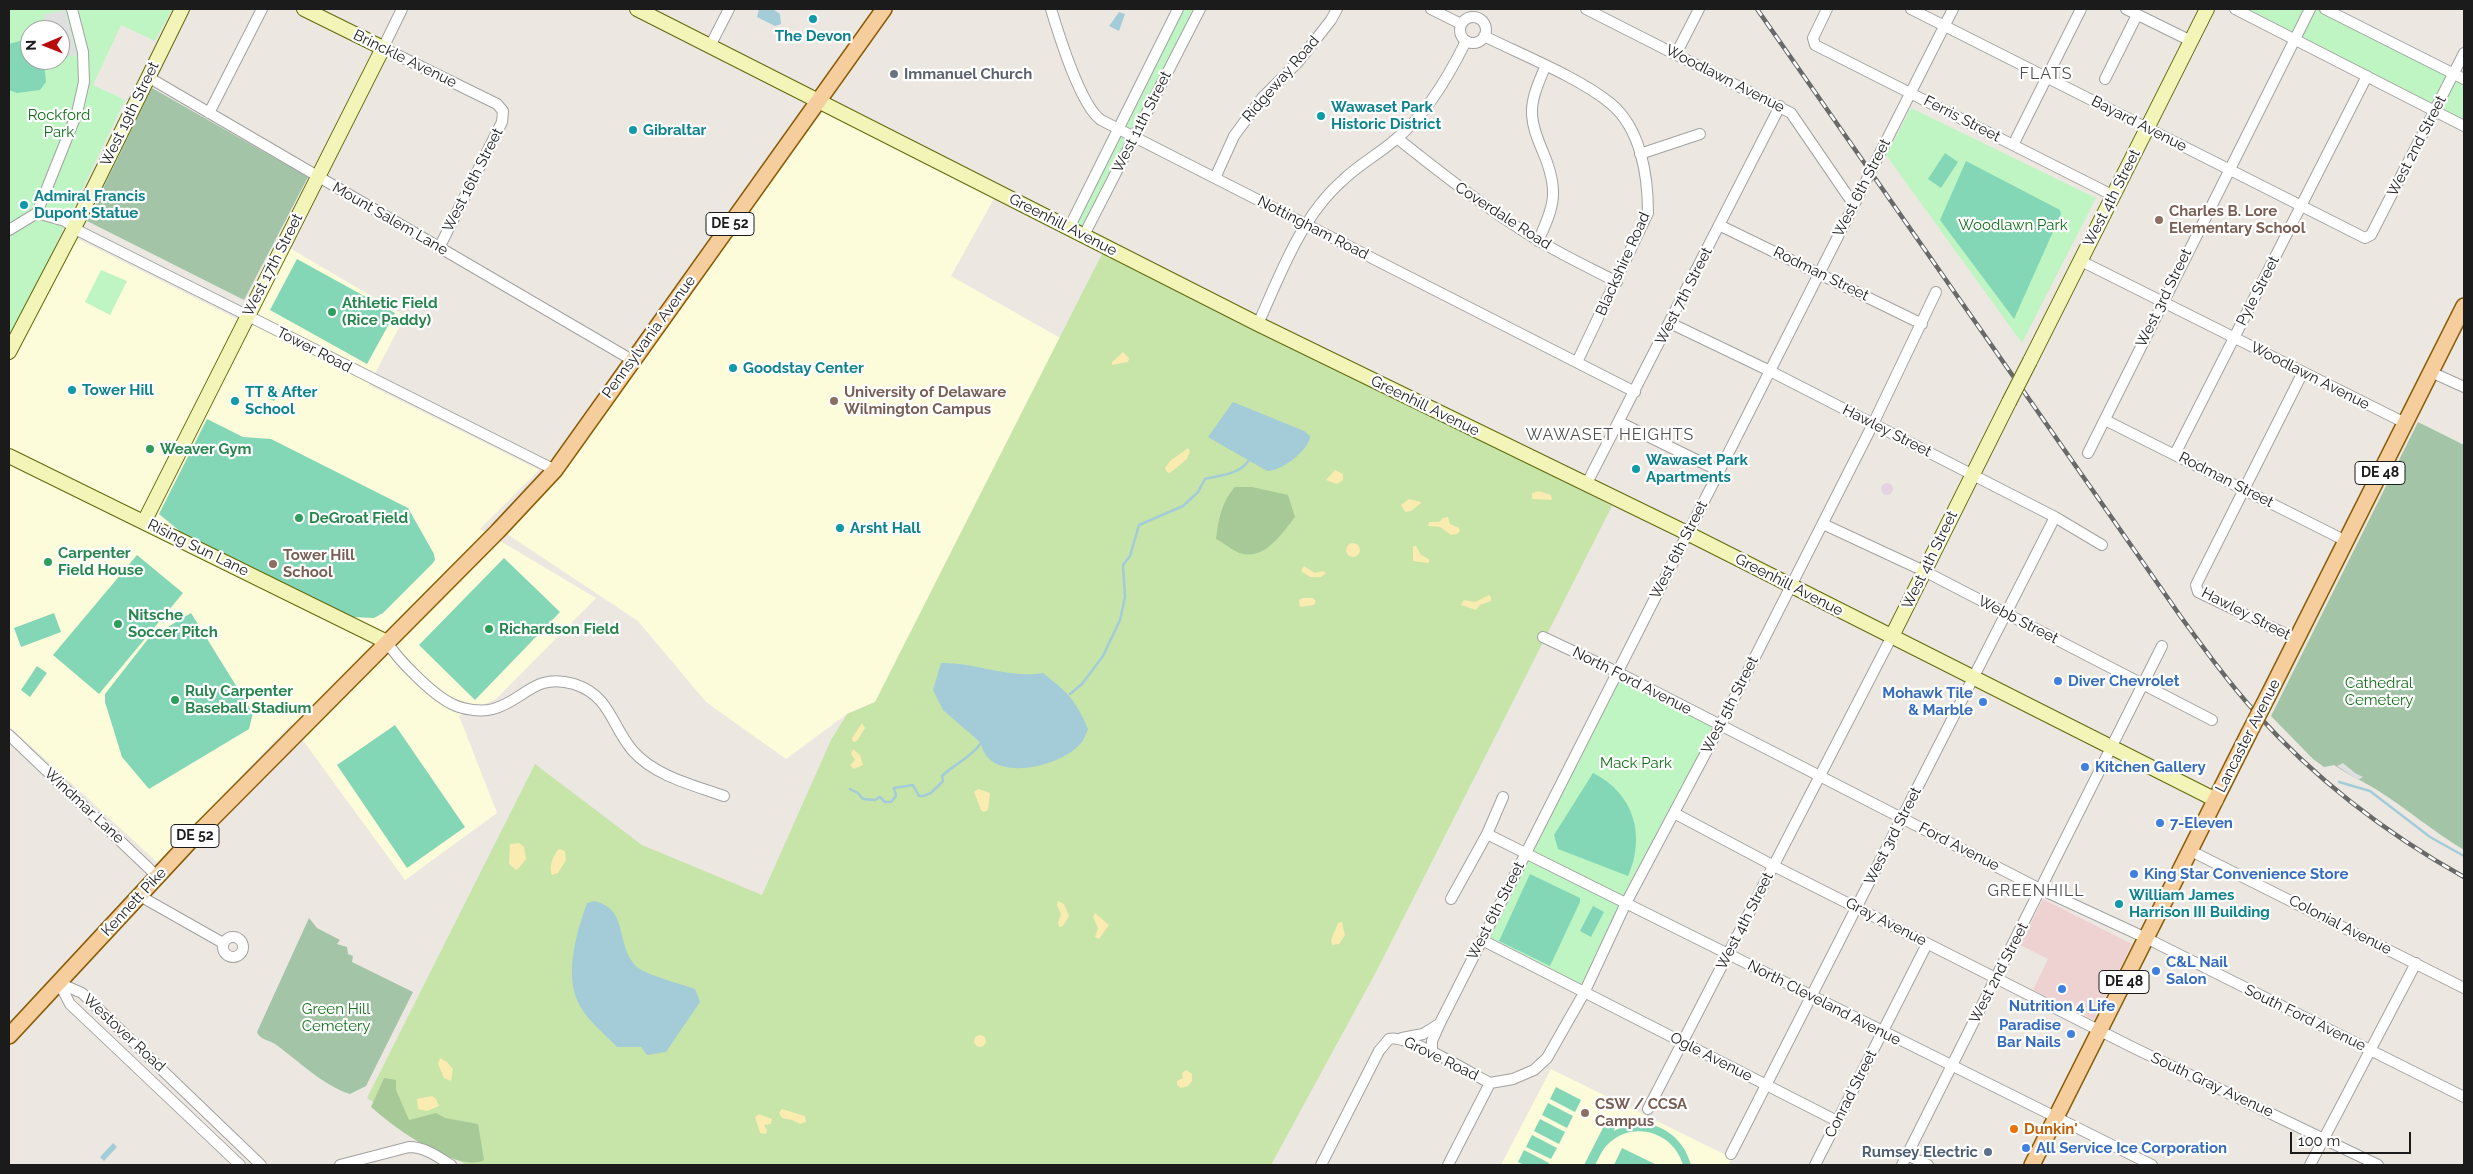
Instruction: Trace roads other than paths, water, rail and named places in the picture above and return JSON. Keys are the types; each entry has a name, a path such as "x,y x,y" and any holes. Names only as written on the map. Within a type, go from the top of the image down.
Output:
{"main road":[{"name":"Pennsylvania Avenue","path":"387,642 498,531 555,470 884,9"},
{"name":"Lancaster Avenue","path":"2032,1165 2464,306"},
{"name":"Kennett Pike","path":"9,1036 193,838 387,642"}],"street":[{"path":"9,230 37,213 77,113 84,82 82,46 72,9"},
{"name":"West 19th Street","path":"9,352 74,228 182,9"},
{"path":"209,113 262,9"},
{"name":"Brinckle Avenue","path":"304,9 496,104 503,111"},
{"name":"West 17th Street","path":"144,522 402,9"},
{"name":"Greenhill Avenue","path":"637,9 1258,324 1688,534 2216,800"},
{"path":"710,46 729,9"},
{"name":"Nottingham Road","path":"1051,9 1058,33 1088,106 1096,116 1135,138 1635,392"},
{"name":"West 11th Street","path":"1069,228 1178,9"},
{"name":"West 11th Street","path":"1084,235 1200,9"},
{"name":"Ridgeway Road","path":"1215,178 1234,136 1262,98 1298,62 1331,20 1337,9"},
{"path":"1430,9 1461,24"},
{"name":"Woodlawn Avenue","path":"1586,9 1791,113 1854,205"},
{"path":"1676,54 1699,9"},
{"name":"Ferris Street","path":"1827,9 1812,40 1815,45 2114,196"},
{"name":"Bayard Avenue","path":"1911,9 2368,238"},
{"name":"West 6th Street","path":"1432,1053 1432,1040 1440,1023 1953,9"},
{"path":"2012,145 2079,9"},
{"path":"2126,9 2191,41"},
{"name":"West 4th Street","path":"1648,1109 1892,636 2207,9"},
{"path":"2235,9 2464,126"},
{"name":"West 3rd Street","path":"2088,453 2310,9"},
{"path":"2325,9 2464,79"},
{"path":"1481,13 1486,26 1484,36 1476,43 1466,41 1460,33 1461,24 1469,17 1481,13"},
{"path":"2105,79 2137,15"},
{"name":"Blackshire Road","path":"1484,36 1589,89 1611,104 1624,119 1640,154 1648,185 1648,213 1617,282 1577,362"},
{"path":"1258,324 1284,267 1307,226 1341,181 1397,138 1439,90 1466,41"},
{"name":"West 2nd Street","path":"2368,238 2464,53"},
{"path":"1538,241 1552,213 1554,186 1548,162 1534,129 1532,114 1533,97 1545,67"},
{"name":"Pyle Street","path":"2175,454 2367,76"},
{"name":"Mount Salem Lane","path":"148,77 632,360"},
{"name":"West 7th Street","path":"1586,485 1780,106"},
{"name":"West 16th Street","path":"439,248 502,122 503,111"},
{"path":"1640,154 1700,134"},
{"name":"Coverdale Road","path":"1397,138 1464,191 1538,241 1617,282"},
{"name":"Tower Road","path":"37,213 64,221 74,228 555,470"},
{"name":"Rodman Street","path":"1720,225 1820,272 1922,324"},
{"name":"Woodlawn Avenue","path":"2081,261 2405,423"},
{"name":"West 5th Street","path":"1490,1083 1513,1079 1534,1070 1547,1058 1584,993 1626,903 1792,586 1922,324 1936,292"},
{"name":"Hawley Street","path":"1670,323 1770,371 2055,517 2102,545"},
{"path":"2245,490 2303,372"},
{"path":"2431,372 2464,387"},
{"name":"Rodman Street","path":"2105,420 2346,541"},
{"path":"1619,422 1720,471"},
{"name":"Rising Sun Lane","path":"9,456 387,642"},
{"name":"Hawley Street","path":"2245,490 2197,580 2196,588 2198,592 2296,640"},
{"name":"West 3rd Street","path":"1731,1154 2055,517"},
{"name":"Webb Street","path":"1823,524 1924,571 2212,720"},
{"name":"North Ford Avenue","path":"1543,637 1617,672 1720,726"},
{"path":"387,642 402,661 442,698 458,707 475,710 494,709 529,688 542,683 573,684 590,692 607,706 632,750 654,769 724,796"},
{"name":"West 2nd Street","path":"1902,1165 2113,748 2162,646"},
{"name":"Ford Avenue","path":"1720,726 2040,889 2146,938"},
{"name":"Windmar Lane","path":"9,735 158,877"},
{"path":"1451,899 1486,834 1502,797"},
{"name":"Gray Avenue","path":"1674,813 1774,866 2099,1030"},
{"name":"North Cleveland Avenue","path":"1486,834 2152,1165"},
{"name":"Colonial Avenue","path":"2189,850 2464,988"},
{"path":"140,896 223,943"},
{"name":"South Ford Avenue","path":"2146,938 2464,1097"},
{"name":"Ogle Avenue","path":"1482,940 1837,1120"},
{"name":"Conrad Street","path":"1816,1165 1927,944"},
{"path":"2310,1165 2416,963"},
{"name":"Westover Road","path":"59,983 70,1004 240,1165"},
{"name":"Westover Road","path":"59,983 82,993 261,1165"},
{"path":"1398,1038 1422,1034 1440,1023"},
{"name":"South Gray Avenue","path":"2099,1030 2378,1165"},
{"name":"Grove Road","path":"1321,1165 1373,1061 1385,1042 1398,1038 1416,1044 1490,1083"},
{"path":"1448,1165 1490,1083"},
{"path":"340,1165 407,1147 417,1147 432,1153 451,1165"},
{"path":"1907,1155 1928,1165"}],"water":[{"path":"759,9 773,9 780,14 781,24 775,26 757,17"},
{"path":"1119,12 1125,14 1119,31 1109,26"},
{"path":"1233,402 1304,431 1310,436 1309,442 1300,453 1286,464 1267,471 1208,437"},
{"path":"941,663 954,663 1018,674 1043,673 1065,691 1075,704 1088,729 1084,739 1072,752 1043,765 1011,768 997,764 987,756 981,743 943,710 933,690"},
{"path":"594,901 605,905 613,911 630,958 637,967 656,976 695,989 700,1002 666,1052 647,1055 641,1047 617,1047 580,1007 574,989 572,964 576,938 587,903"},
{"path":"113,1143 117,1147 104,1161 100,1157"}],"waterway":[{"path":"1070,694 1082,684 1103,656 1120,620 1125,597 1123,565 1130,556 1139,525 1183,506 1198,492 1205,479 1235,472 1249,460"},
{"path":"850,789 858,793 863,799 875,800 880,797 885,802 891,802 896,796 894,788 913,785 919,796 923,796 931,793 943,781 942,776 972,753 981,743"},
{"path":"2339,782 2370,791 2430,837 2464,856"}],"railway":[{"path":"1757,9 2181,617 2236,690 2279,737 2327,783 2407,843 2464,877"}],"place":[{"name":"The Devon","path":"813,19"},
{"name":"Immanuel Church","path":"894,74"},
{"name":"Wawaset Park Historic District","path":"1321,116"},
{"name":"Gibraltar","path":"633,130"},
{"name":"Admiral Francis Dupont Statue","path":"24,205"},
{"name":"Charles B. Lore Elementary School","path":"2159,220"},
{"name":"Athletic Field (Rice Paddy)","path":"332,312"},
{"name":"Goodstay Center","path":"733,368"},
{"name":"Tower Hill","path":"72,390"},
{"name":"TT & After School","path":"235,401"},
{"name":"University of Delaware Wilmington Campus","path":"834,401"},
{"name":"Weaver Gym","path":"150,449"},
{"name":"Wawaset Park Apartments","path":"1636,469"},
{"name":"DeGroat Field","path":"299,518"},
{"name":"Arsht Hall","path":"840,528"},
{"name":"Carpenter Field House","path":"48,562"},
{"name":"Tower Hill School","path":"273,564"},
{"name":"Nitsche Soccer Pitch","path":"118,624"},
{"name":"Richardson Field","path":"489,629"},
{"name":"Diver Chevrolet","path":"2058,681"},
{"name":"Ruly Carpenter Baseball Stadium","path":"175,700"},
{"name":"Mohawk Tile & Marble","path":"1983,702"},
{"name":"Kitchen Gallery","path":"2085,767"},
{"name":"7-Eleven","path":"2160,823"},
{"name":"King Star Convenience Store","path":"2134,874"},
{"name":"William James Harrison III Building","path":"2119,904"},
{"name":"C&L Nail Salon","path":"2156,971"},
{"name":"Nutrition 4 Life","path":"2062,989"},
{"name":"Paradise Bar Nails","path":"2071,1034"},
{"name":"CSW / CCSA Campus","path":"1585,1113"},
{"name":"Dunkin'","path":"2014,1129"},
{"name":"All Service Ice Corporation","path":"2026,1148"},
{"name":"Rumsey Electric","path":"1988,1152"}],"district":[{"name":"FLATS","path":"2046,74"},
{"name":"WAWASET HEIGHTS","path":"1610,435"},
{"name":"GREENHILL","path":"2036,891"}],"park label":[{"name":"Rockford Park","path":"59,124"},
{"name":"Woodlawn Park","path":"2013,225"},
{"name":"Cathedral Cemetery","path":"2379,692"},
{"name":"Mack Park","path":"1636,763"},
{"name":"Green Hill Cemetery","path":"336,1018"}]}
